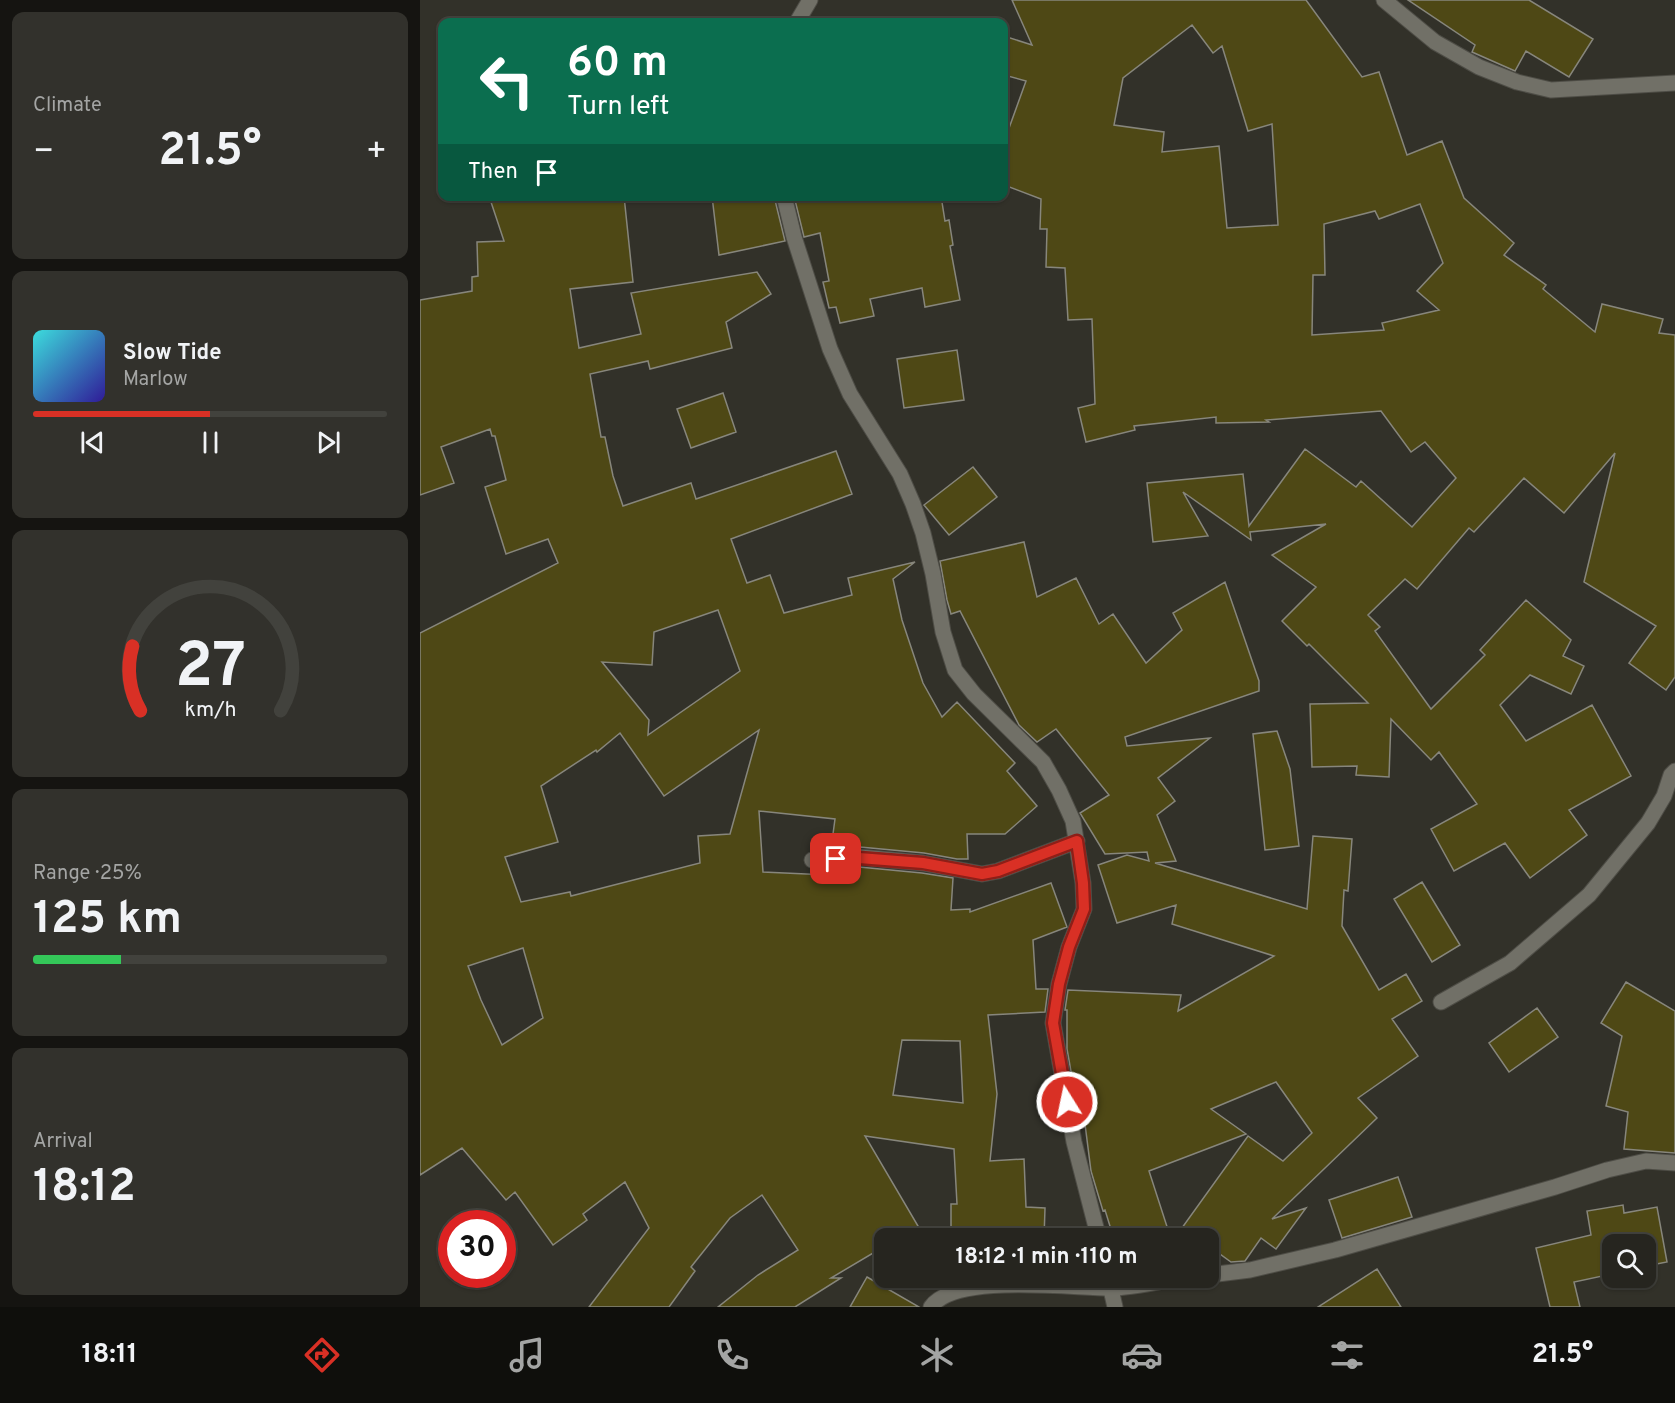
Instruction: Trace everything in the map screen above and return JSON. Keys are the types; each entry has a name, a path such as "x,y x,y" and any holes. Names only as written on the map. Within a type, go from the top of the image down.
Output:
{"street":[{"path":"799,18 810,0"},
{"path":"1384,0 1435,42 1479,68 1517,82 1551,90 1675,83"},
{"path":"785,201 830,349 850,394 900,474 913,504 923,533 933,573 943,632 955,670 974,694 1043,762 1073,821 1083,883 1084,909 1069,947 1059,984 1053,1023 1074,1142 1096,1228"},
{"path":"1441,1002 1510,963 1589,895 1648,823 1675,771"},
{"path":"812,860 859,858 923,863 982,874 998,871 1077,841"},
{"path":"1219,1274 1250,1270 1335,1250 1617,1168 1646,1161 1675,1163"},
{"path":"930,1307 943,1295 974,1288"},
{"path":"1110,1288 1115,1307"}],"building":[{"path":"1012,0 1306,0 1362,77 1379,72 1407,155 1442,141 1464,198 1514,243 1504,255 1546,285 1543,289 1595,332 1602,304 1663,319 1659,333 1675,335 1675,677 1666,690 1629,663 1656,626 1584,582 1615,453 1564,513 1524,478 1474,532 1469,528 1417,589 1405,579 1368,615 1380,627 1375,631 1431,709 1485,655 1480,650 1526,600 1571,640 1563,656 1584,666 1571,694 1530,675 1500,705 1526,741 1592,705 1631,776 1569,810 1587,835 1530,878 1505,843 1454,871 1431,829 1477,804 1439,752 1431,760 1391,719 1389,777 1356,775 1357,766 1312,767 1310,704 1368,703 1309,644 1307,646 1282,621 1316,587 1272,555 1326,524 1250,532 1251,540 1183,492 1208,536 1153,542 1147,483 1243,474 1249,526 1305,449 1356,487 1361,481 1412,527 1456,478 1425,442 1411,452 1381,411 1266,420 1269,422 1216,423 1216,417 1134,426 1135,430 1086,442 1078,408 1095,404 1092,319 1068,320 1065,268 1046,267 1047,229 1040,229 1041,199 1008,187 1008,131 1026,81 1008,76 1008,37 1032,45","holes":["1192,25 1213,53 1222,46 1248,131 1272,124 1278,225 1227,228 1219,146 1162,152 1164,132 1114,125 1123,78","1420,204 1443,263 1417,291 1439,310 1382,323 1384,330 1312,335 1313,275 1325,275 1324,224 1375,211 1379,219"]},
{"path":"1408,0 1529,0 1593,39 1569,77 1526,51 1515,71 1472,52 1475,45"},
{"path":"491,201 625,201 633,282 570,289 579,348 641,334 631,293 757,272 771,294 726,322 732,348 650,369 648,361 590,374 601,437 605,437 613,476 623,506 691,483 696,499 836,451 852,494 731,539 747,583 770,575 784,613 852,595 848,578 915,562 893,579 902,620 923,683 942,717 957,702 1015,763 1007,771 1037,806 1005,834 967,834 968,859 860,847 831,849 835,819 759,811 763,872 828,875 828,869 859,867 953,878 951,910 970,909 970,912 1051,883 1067,927 1033,940 1036,989 1048,989 1045,1012 988,1015 997,1094 990,1161 1024,1159 1026,1207 1045,1208 1044,1228 951,1228 951,1204 957,1204 954,1149 865,1136 918,1226 915,1228 874,1228 874,1253 831,1278 841,1278 795,1307 718,1307 758,1275 798,1250 762,1195 730,1218 691,1267 695,1271 669,1307 589,1307 649,1228 625,1182 583,1214 587,1220 553,1245 515,1192 506,1200 462,1148 420,1175 420,633 558,563 548,539 506,554 485,487 506,480 495,436 492,436 490,429 441,447 454,483 420,495 420,300 472,291 472,277 478,276 477,242 504,241","holes":["718,610 740,671 648,735 649,720 602,662 652,665 654,632","759,730 730,834 698,836 700,863 571,896 570,892 521,902 505,857 558,842 541,786 596,750 597,752 620,733 664,796","523,948 543,1018 502,1045 468,966","902,1040 960,1041 963,1103 893,1095"]},
{"path":"713,201 775,201 785,241 719,255"},
{"path":"795,201 942,201 945,221 949,220 953,245 950,246 960,300 925,307 922,288 870,299 874,316 840,323 836,307 829,308 823,282 829,281 820,233 804,237"},
{"path":"957,350 964,400 904,408 897,359"},
{"path":"723,393 736,432 691,448 677,409"},
{"path":"973,467 997,497 949,535 924,505"},
{"path":"1024,542 1037,597 1076,578 1099,624 1113,614 1146,663 1182,630 1173,613 1225,582 1259,681 1259,691 1125,737 1127,746 1210,738 1158,778 1175,801 1157,815 1176,861 1155,863 1307,909 1313,836 1352,839 1348,891 1344,890 1342,926 1379,990 1406,974 1422,1001 1392,1019 1418,1056 1358,1098 1377,1118 1272,1219 1306,1208 1276,1249 1261,1238 1245,1261 1231,1262 1219,1253 1219,1228 1182,1228 1248,1136 1283,1161 1312,1133 1276,1082 1211,1109 1246,1134 1149,1171 1167,1228 1111,1228 1091,1171 1079,1077 1072,1077 1067,1049 1067,1010 1065,1010 1068,990 1181,995 1178,1011 1274,956 1172,924 1176,905 1117,923 1098,865 1127,855 1149,861 1147,852 1105,854 1080,813 1109,795 1056,729 1037,742 1019,725 960,611 951,614 940,561"},
{"path":"1277,731 1290,769 1299,846 1265,850 1253,734"},
{"path":"1422,882 1460,945 1432,962 1394,899"},
{"path":"1626,982 1675,1011 1675,1153 1624,1149 1628,1112 1606,1106 1622,1036 1601,1023"},
{"path":"1537,1008 1558,1037 1509,1072 1489,1043"},
{"path":"1398,1177 1412,1217 1342,1238 1329,1200"},
{"path":"1623,1205 1624,1213 1657,1207 1667,1262 1656,1264 1656,1234 1602,1234 1602,1276 1574,1282 1580,1307 1550,1307 1536,1248 1591,1235 1587,1211"},
{"path":"1377,1269 1401,1307 1318,1307"},
{"path":"867,1277 874,1281 874,1288 886,1288 919,1307 850,1307"}],"route":[{"path":"836,859 859,858 923,863 982,874 998,871 1077,841 1084,909 1069,947 1059,984 1053,1023 1067,1102"}]}
